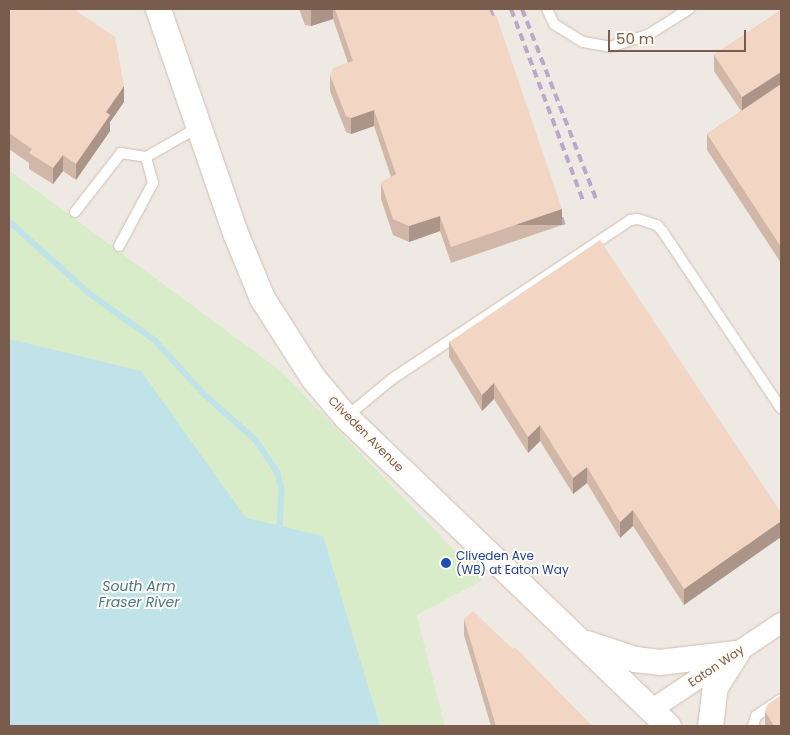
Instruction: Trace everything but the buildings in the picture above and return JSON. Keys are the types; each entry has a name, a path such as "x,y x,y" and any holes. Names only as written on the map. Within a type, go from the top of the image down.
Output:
{"street":[{"name":"Cliveden Avenue","path":"158,9 236,235 262,298 313,378 346,417 660,718"},
{"name":"Eaton Way","path":"660,718 736,653 781,623"},
{"path":"580,642 634,659 659,662 736,653"},
{"path":"710,726 715,687 736,653"}],"lane":[{"path":"547,9 554,24 583,42 610,46 648,35 689,9"},
{"path":"75,212 121,153 146,157 199,127"},
{"path":"119,246 153,184 146,157"},
{"path":"346,417 392,379 630,220 638,219 657,225 663,232 781,408"},
{"path":"753,726 756,716 781,699"}],"shaded area":[{"path":"9,9 781,9 781,726 445,726 417,615 482,580 280,370 9,170"}],"green space":[{"path":"9,170 280,370 483,580 417,615 445,726 236,726 9,463"}],"water":[{"name":"South Arm Fraser River","path":"9,339 141,371 246,518 323,536 380,726 9,726"}],"waterway":[{"path":"9,221 89,293 156,341 203,393 256,440 278,473 282,490 280,526 276,530"}],"railway":[{"path":"490,9 498,30"},
{"path":"511,9 584,203"},
{"path":"522,9 596,199"},
{"path":"557,205 564,225"}],"place":[{"name":"Cliveden Ave (WB) at Eaton Way","path":"446,563"}]}
